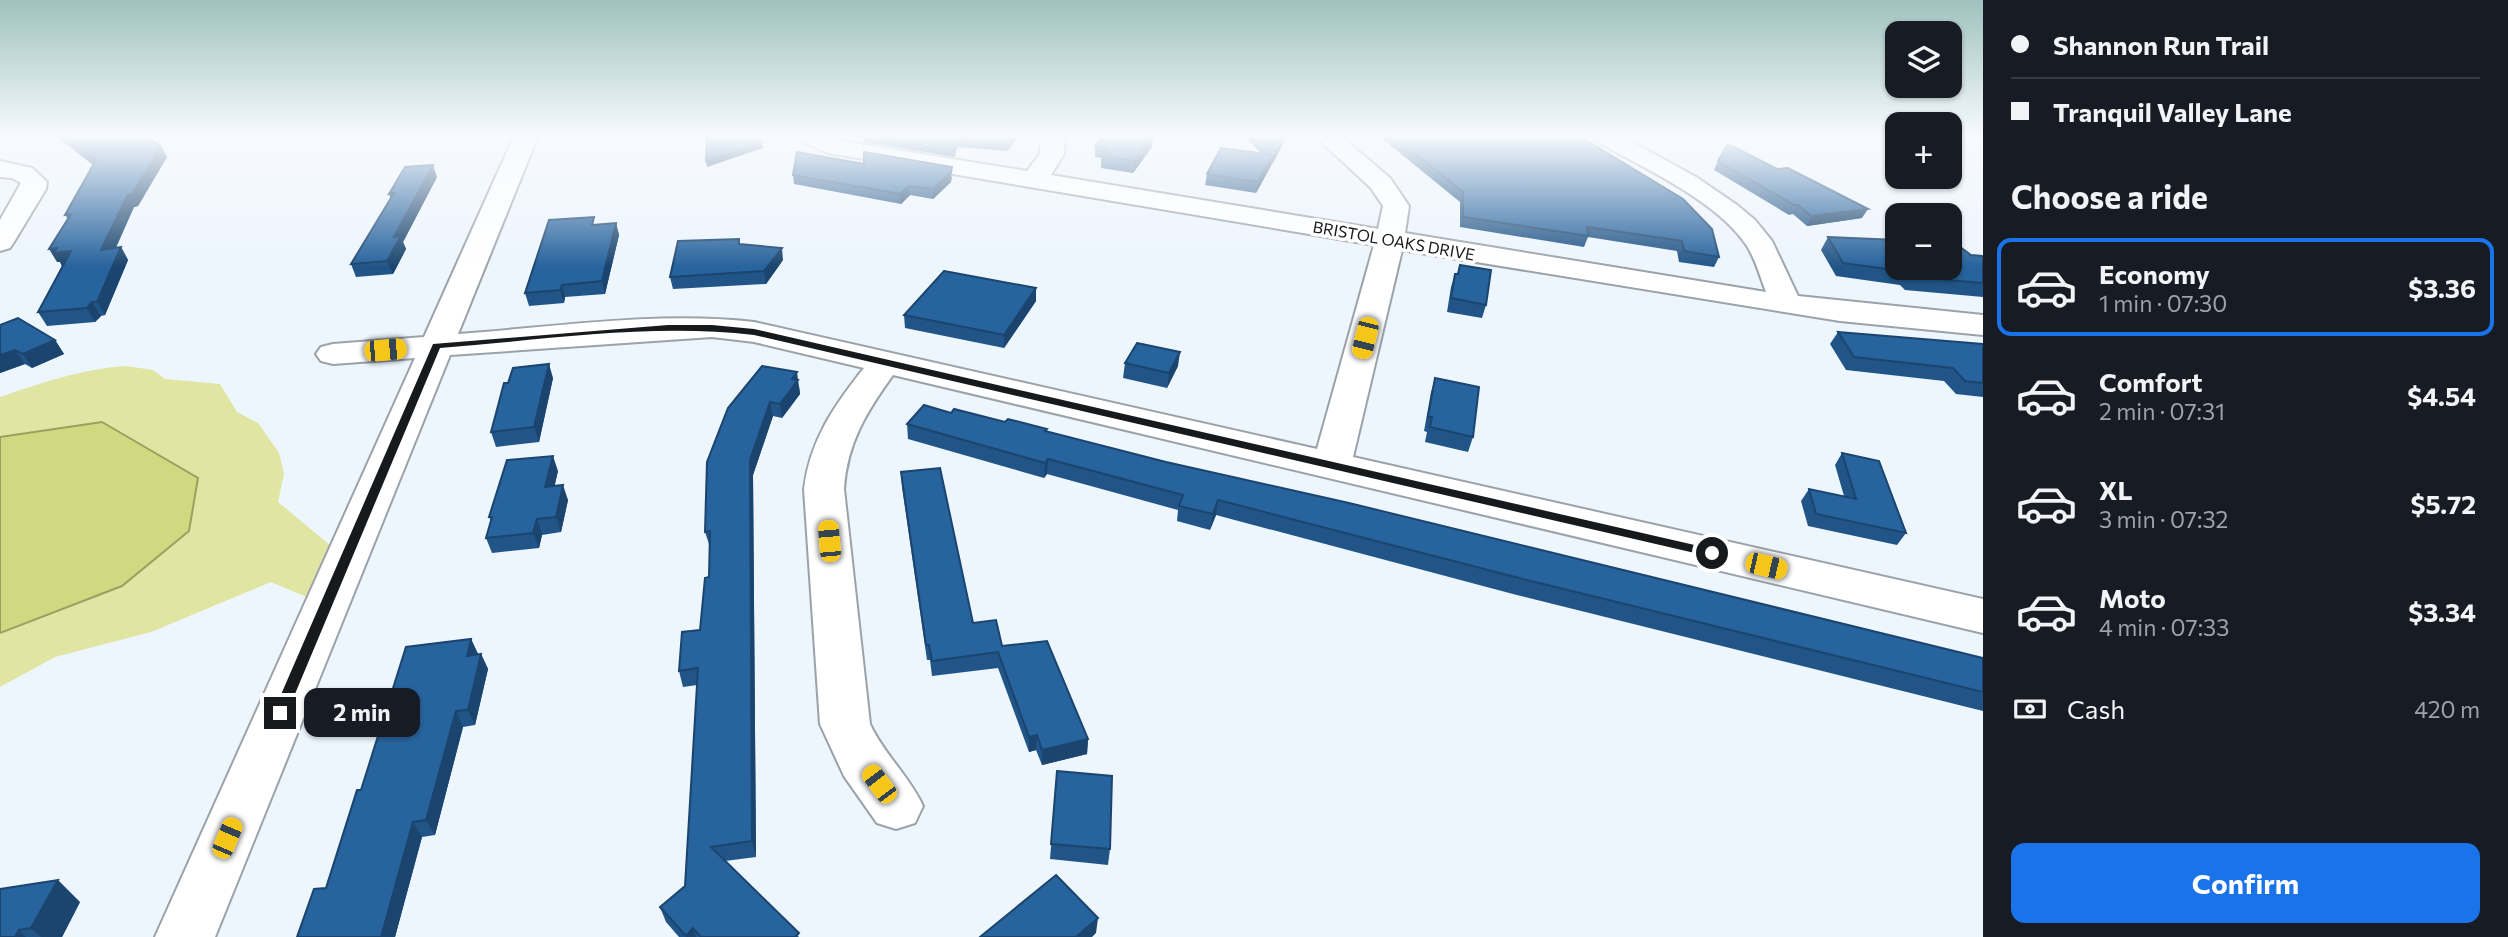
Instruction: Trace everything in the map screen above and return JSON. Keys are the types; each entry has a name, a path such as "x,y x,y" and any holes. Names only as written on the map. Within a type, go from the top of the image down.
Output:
{"street":[{"path":"0,242 33,189 33,180"},
{"path":"185,937 507,180"},
{"name":"BRISTOL OAKS DRIVE","path":"1034,180 1786,304 1983,325"},
{"path":"1332,464 1396,216 1394,200 1377,180"},
{"path":"1678,180 1738,219 1758,242 1786,304"},
{"path":"333,354 668,328 712,327 754,332 1983,616"},
{"path":"886,361 834,437 825,469 824,489 845,724 862,761 896,806"}],"shaded area":[{"path":"126,366 153,370 165,379 220,384 237,412 258,423 279,453 284,474 278,502 331,546 309,598 271,582 151,632 55,657 0,687 0,397 77,373"},
{"path":"102,422 198,478 189,531 122,586 0,633 0,437"}],"building":[{"path":"85,180 141,180 132,194 128,194 101,250 121,247 97,302 92,302 87,308 38,312 71,251 54,253 57,248 49,249 71,214 65,215"},
{"path":"397,180 425,180 394,237 401,236 387,261 351,264 394,193 389,194"},
{"path":"820,180 943,180 933,189 909,186 900,194"},
{"path":"1448,180 1651,180 1683,199 1712,229 1719,257 1684,251 1682,241 1587,227 1588,236 1463,217 1463,192"},
{"path":"1750,180 1811,180 1868,209 1811,216 1798,205"},
{"path":"594,217 592,225 616,223 602,281 562,285 560,290 525,293 549,220"},
{"path":"1828,237 1885,239 1885,269 1843,263"},
{"path":"739,239 739,244 782,248 764,271 670,277 678,241"},
{"path":"1962,248 1971,255 1982,256 1983,283 1948,280 1962,280"},
{"path":"1460,265 1491,270 1486,305 1451,298 1455,274 1458,274"},
{"path":"944,271 1036,288 1004,335 904,315"},
{"path":"18,318 55,340 23,354 15,350 0,355 0,325"},
{"path":"1838,332 1983,344 1983,383 1965,381 1953,368 1854,357"},
{"path":"1137,343 1180,352 1169,373 1125,363"},
{"path":"549,364 534,427 491,432 504,383 508,383 513,368"},
{"path":"762,366 797,372 792,379 798,380 780,404 770,402 750,460 752,841 711,847 799,933 795,937 701,937 693,928 686,936 660,907 685,886 698,668 679,671 682,632 700,630 705,578 709,577 710,531 705,532 707,462 728,408"},
{"path":"1435,378 1479,387 1473,437 1430,427 1432,417 1428,417"},
{"path":"924,405 951,413 954,409 1005,422 1008,419 1166,462 1349,503 1983,658 1983,692 1519,578 1218,500 1213,514 1179,506 1183,495 1048,459 1045,463 907,424"},
{"path":"1842,453 1879,461 1906,533 1816,514 1809,489 1856,499"},
{"path":"553,456 545,487 563,485 556,517 537,519 533,533 486,538 492,517 489,517 507,460"},
{"path":"940,468 973,623 996,620 1002,646 1047,641 1088,739 1042,750 1037,735 1029,737 998,652 932,661 929,645 926,645 901,472"},
{"path":"471,639 467,656 481,654 468,710 456,711 426,820 413,822 381,937 297,937 314,889 326,888 357,790 361,790 406,647"},
{"path":"1057,771 1112,776 1110,849 1051,844"},
{"path":"1056,875 1098,918 1076,937 980,937"},
{"path":"58,880 31,928 19,930 15,937 0,937 0,889"}],"route":[{"path":"280,713 436,346 668,328 712,327 754,332 1712,553"}]}
